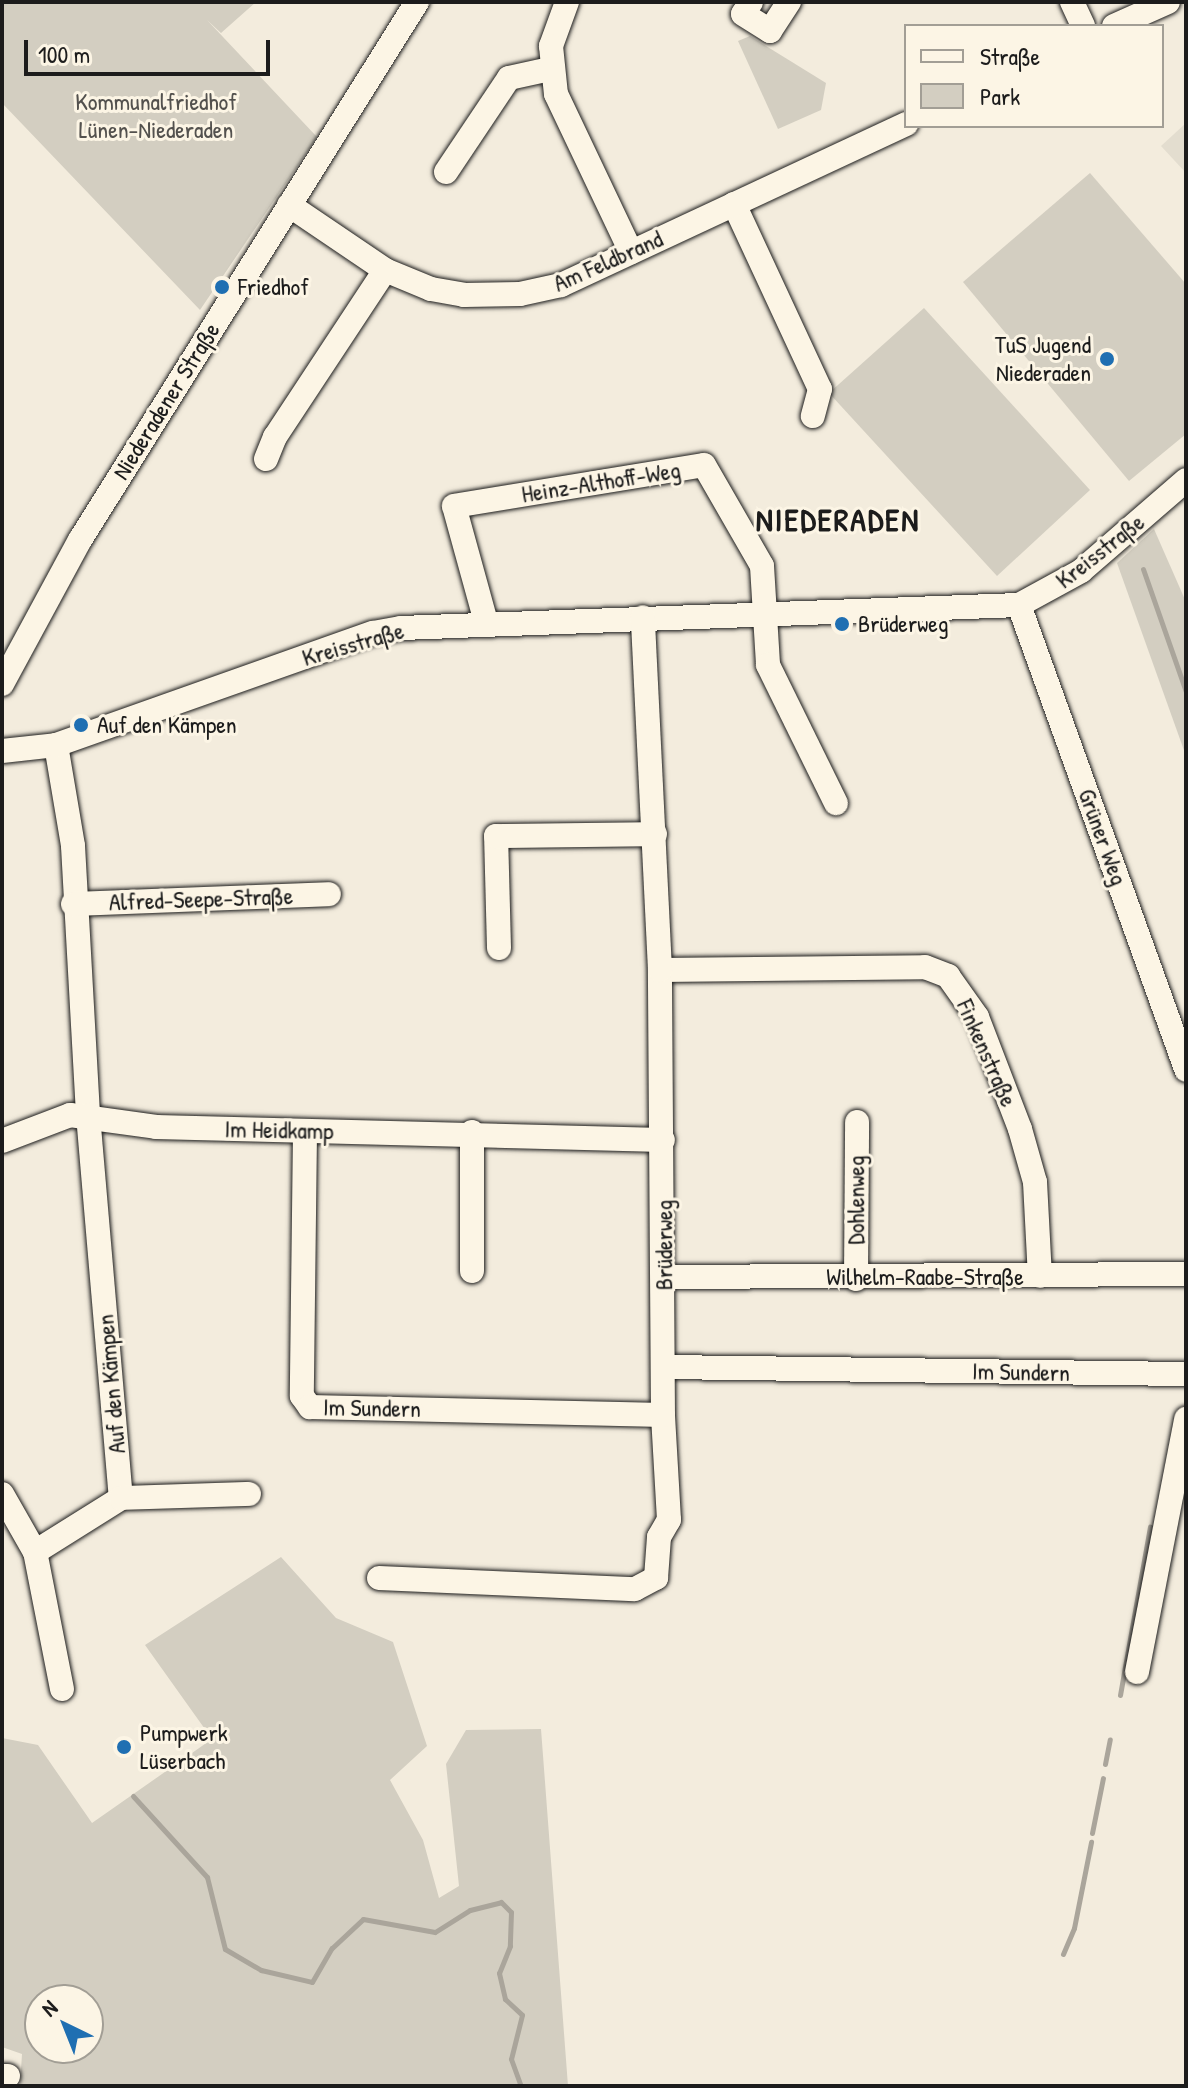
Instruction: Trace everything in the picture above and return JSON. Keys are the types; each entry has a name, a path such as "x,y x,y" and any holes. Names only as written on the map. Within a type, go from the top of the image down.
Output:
{"street":[{"name":"Niederadener Straße","path":"2,684 45,600 417,2"},
{"path":"567,2 557,23 550,69 556,94 631,252"},
{"path":"751,2 743,14 770,31 789,2"},
{"path":"1072,2 1082,24"},
{"path":"1118,24 1168,2"},
{"path":"446,172 509,78 550,69"},
{"name":"Am Feldbrand","path":"289,205 385,270 431,289 464,295 520,294 561,285 904,125"},
{"path":"734,204 820,389 813,416"},
{"path":"266,459 275,437 385,270"},
{"name":"Heinz-Althoff-Weg","path":"486,622 454,506 704,465 762,566 766,614"},
{"name":"Kreisstraße","path":"2,751 56,745 373,633 486,622 1019,605 1081,571 1186,480"},
{"name":"Grüner Weg","path":"1019,605 1186,1070"},
{"path":"766,614 768,665 836,803"},
{"name":"Brüderweg","path":"379,1578 635,1589 651,1585 659,1537 669,1520 663,1415 660,970 643,617"},
{"name":"Auf den Kämpen","path":"56,745 73,846 73,904 88,1115 121,1498"},
{"path":"499,948 496,836 655,834"},
{"name":"Alfred-Seepe-Straße","path":"73,904 329,894"},
{"name":"Finkenstraße","path":"660,970 925,967 948,976 977,1017 1020,1129 1035,1182 1040,1276"},
{"path":"2,1141 70,1115 88,1115"},
{"name":"Im Heidkamp","path":"88,1115 156,1127 305,1132 472,1132 663,1140"},
{"name":"Dohlenweg","path":"856,1279 857,1122"},
{"name":"Im Sundern","path":"305,1132 302,1396 310,1407 663,1415"},
{"path":"472,1132 472,1271"},
{"name":"Wilhelm-Raabe-Straße","path":"664,1277 856,1279 1186,1274"},
{"name":"Im Sundern","path":"664,1367 1186,1374"},
{"path":"1137,1672 1186,1419"},
{"path":"2,1494 35,1552 62,1689"},
{"path":"35,1552 121,1498 249,1494"}],"shaded area":[{"path":"1186,123 1186,173 1161,146"}],"green space":[{"name":"Kommunalfriedhof Lünen-Niederaden","path":"2,2 256,2 221,33 207,20 317,137 200,310 2,103"},
{"path":"750,36 826,83 821,110 778,129 738,41"},
{"name":"TuS Jugend Niederaden","path":"1090,173 1186,284 1186,434 1129,481 963,282"},
{"path":"924,308 1090,490 997,576 829,393"},
{"path":"1154,529 1186,602 1186,756 1117,563"},
{"path":"281,1557 336,1618 393,1642 427,1746 390,1780 423,1840 439,1898 459,1886 446,1764 466,1730 541,1729 568,2086 20,2086 22,2054 2,2047 2,1738 38,1745 92,1823 212,1739 145,1645"}],"waterway":[{"path":"1143,569 1186,692"},
{"path":"1120,1695 1150,1527"},
{"path":"1105,1764 1110,1739"},
{"path":"1092,1833 1103,1778"},
{"path":"133,1796 207,1877 225,1949 261,1970 312,1982 332,1948 363,1919 435,1932 470,1910 501,1902 511,1912 510,1946 499,1973 505,1999 522,2015 511,2059 521,2086"},
{"path":"1063,1954 1074,1928 1091,1842"}],"place":[{"name":"Friedhof","path":"222,287"},
{"name":"TuS Jugend Niederaden","path":"1107,359"},
{"name":"Brüderweg","path":"842,624"},
{"name":"Auf den Kämpen","path":"81,725"},
{"name":"Pumpwerk Lüserbach","path":"124,1747"}],"district":[{"name":"NIEDERADEN","path":"838,520"}]}
